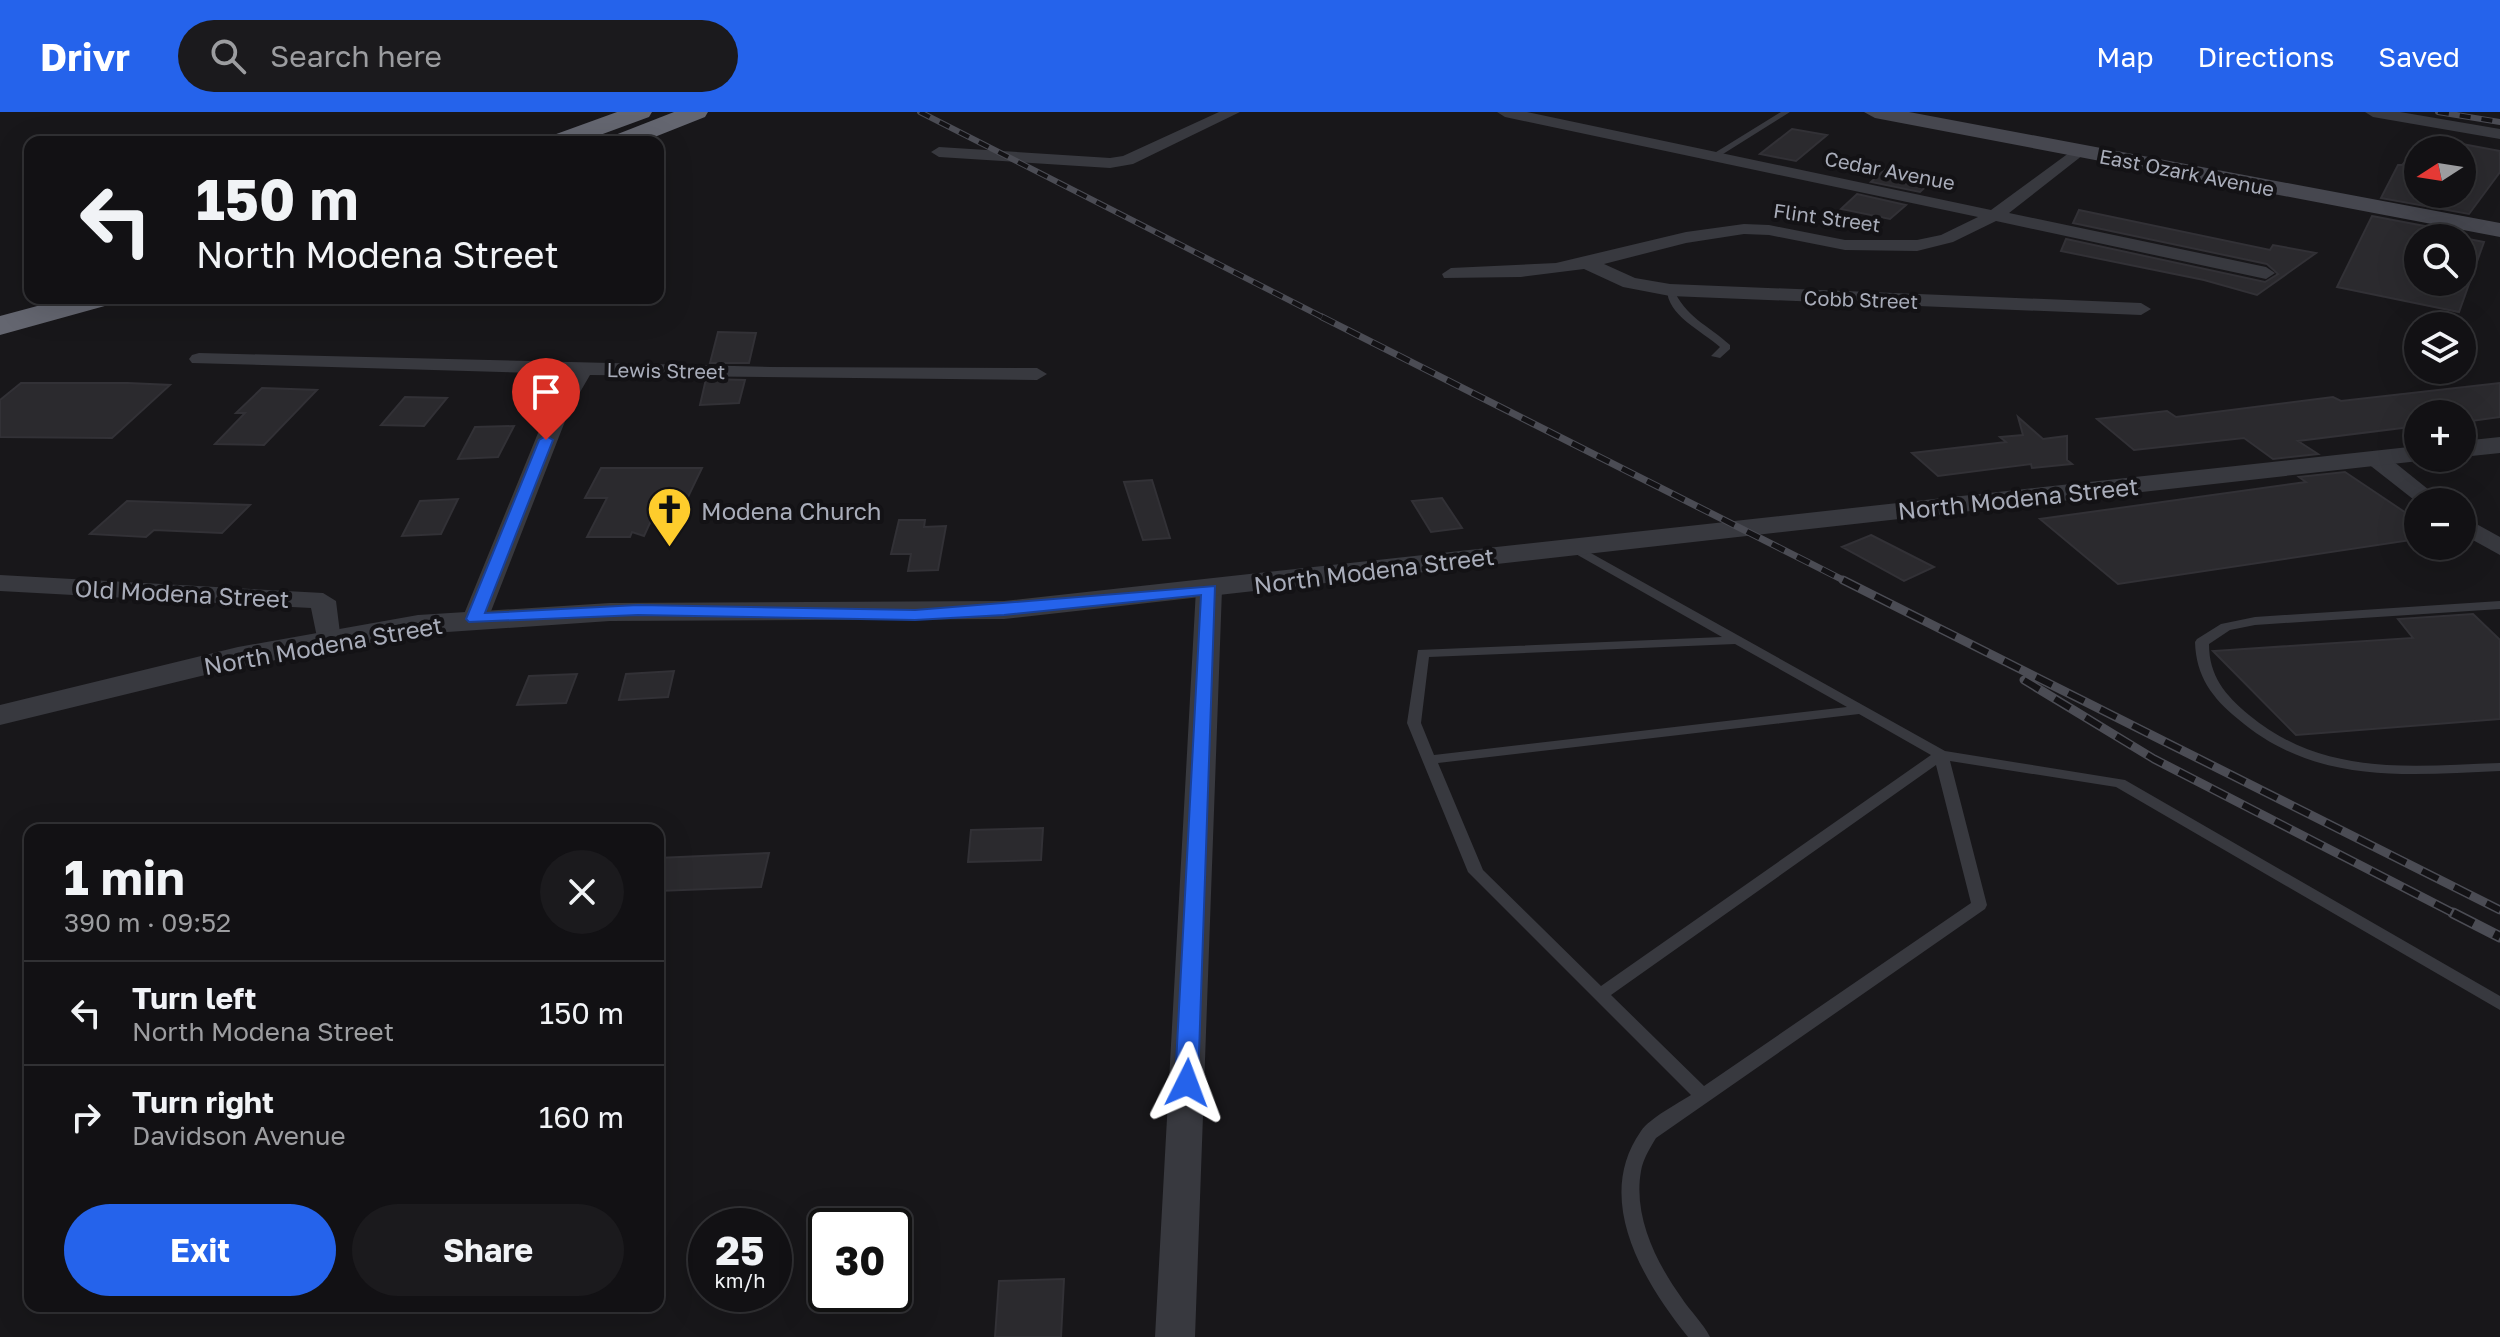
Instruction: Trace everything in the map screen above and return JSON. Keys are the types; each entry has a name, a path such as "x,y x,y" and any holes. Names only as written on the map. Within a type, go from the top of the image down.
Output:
{"highway":[{"path":"614,133 634,112"},
{"path":"614,133 640,112"},
{"path":"614,133 696,112"},
{"path":"0,302 24,296"},
{"path":"0,326 79,304"}],"main road":[{"name":"East Ozark Avenue","path":"1875,112 2500,230"}],"street":[{"path":"939,152 1110,163 1127,160 1232,112"},
{"name":"Cedar Avenue","path":"1505,112 2266,273"},
{"path":"2373,112 2500,134"},
{"name":"Flint Street","path":"1451,274 1516,272 1586,263 1742,229 1771,230 1843,245 1914,247 1965,234 1997,214 2077,152"},
{"name":"Cobb Street","path":"1586,263 1630,283 1670,290 2141,309"},
{"name":"Lewis Street","path":"199,359 1037,374"},
{"path":"475,619 558,411 584,368"},
{"path":"2476,448 2500,445"},
{"name":"North Modena Street","path":"0,715 328,641 475,619 638,610 915,615 1019,609 2404,455"},
{"path":"2375,458 2414,488"},
{"path":"2476,532 2500,548"},
{"name":"Old Modena Street","path":"0,583 323,601 328,641"},
{"path":"1175,1337 1209,589"}],"lane":[{"path":"1712,157 1786,112"},
{"path":"1670,290 1671,299 1680,311 1713,333 1726,347 1716,356"},
{"path":"1571,546 1941,755 2120,783 2500,1004"},
{"path":"2500,605 2255,621 2212,633 2202,642 2202,669 2217,691 2245,720 2275,744 2301,756 2376,770 2500,767"},
{"path":"1703,1096 1476,872 1414,723 1423,653 1737,640"},
{"path":"1429,760 1860,710"},
{"path":"1600,995 1941,755"},
{"path":"1700,1337 1656,1277 1632,1216 1631,1172 1649,1133 1979,905 1941,755"}],"building":[{"path":"1792,129 1827,135 1796,161 1760,154"},
{"path":"2476,147 2500,151 2500,172 2476,205"},
{"path":"2404,163 2404,202 2381,198 2398,165"},
{"path":"1888,167 1936,177 1920,192 1871,182"},
{"path":"1857,194 1906,205 1890,219 1841,209"},
{"path":"2436,208 2473,208 2469,214"},
{"path":"2079,210 2270,250 2273,245 2316,253 2257,295 2204,280 2061,251 2066,239 2265,282 2278,274 2267,264 2073,223"},
{"path":"2372,216 2414,224 2404,224 2404,296 2465,296 2459,312 2337,287"},
{"path":"2476,240 2484,242 2476,264"},
{"path":"718,332 756,333 749,363 710,363"},
{"path":"706,379 745,380 739,403 700,405"},
{"path":"21,383 170,385 112,438 0,437 0,400"},
{"path":"2500,383 2500,417 2476,420 2476,400 2404,400 2404,428 2298,441 2318,454 2273,459 2244,438 2134,450 2097,419 2167,411 2176,417 2333,397 2341,401"},
{"path":"262,388 317,390 264,445 215,444 245,413 236,413"},
{"path":"405,397 447,398 424,426 381,425"},
{"path":"2018,417 2043,439 2067,436 2067,460 2072,464 2032,468 2031,464 1938,476 1912,453 2006,442 2000,437 2023,435"},
{"path":"514,426 498,457 458,459 475,427"},
{"path":"601,468 702,468 687,499 661,499 644,536 632,532 630,537 587,537 607,498 585,498"},
{"path":"2345,472 2404,512 2404,541 2118,584 2040,519 2306,482 2299,477"},
{"path":"1152,480 1170,538 1143,540 1124,482"},
{"path":"1442,498 1462,528 1431,532 1412,501"},
{"path":"458,499 441,534 402,536 420,501"},
{"path":"127,501 250,505 222,533 154,530 146,537 90,534"},
{"path":"899,520 925,520 924,527 946,526 938,570 908,571 911,554 891,554"},
{"path":"1871,535 1934,567 1904,581 1842,547"},
{"path":"2473,614 2500,640 2500,719 2296,735 2213,651 2413,638 2398,619"},
{"path":"674,671 668,697 619,700 626,674"},
{"path":"577,674 566,703 517,705 529,676"},
{"path":"1043,828 1041,860 968,862 971,830"},
{"path":"769,853 761,887 664,891 664,858"},
{"path":"1064,1279 1061,1337 995,1337 999,1281"}],"railway":[{"path":"920,112 1326,319"},
{"path":"2438,112 2500,122"},
{"path":"1322,317 1847,582"},
{"path":"1843,580 2500,910"},
{"path":"2024,680 2154,759 2457,915"},
{"path":"2453,913 2500,937"}],"place":[{"name":"Modena Church","path":"670,549"}],"route":[{"path":"546,440 475,619 638,610 915,615 1004,610 1209,589 1187,1083"}]}
